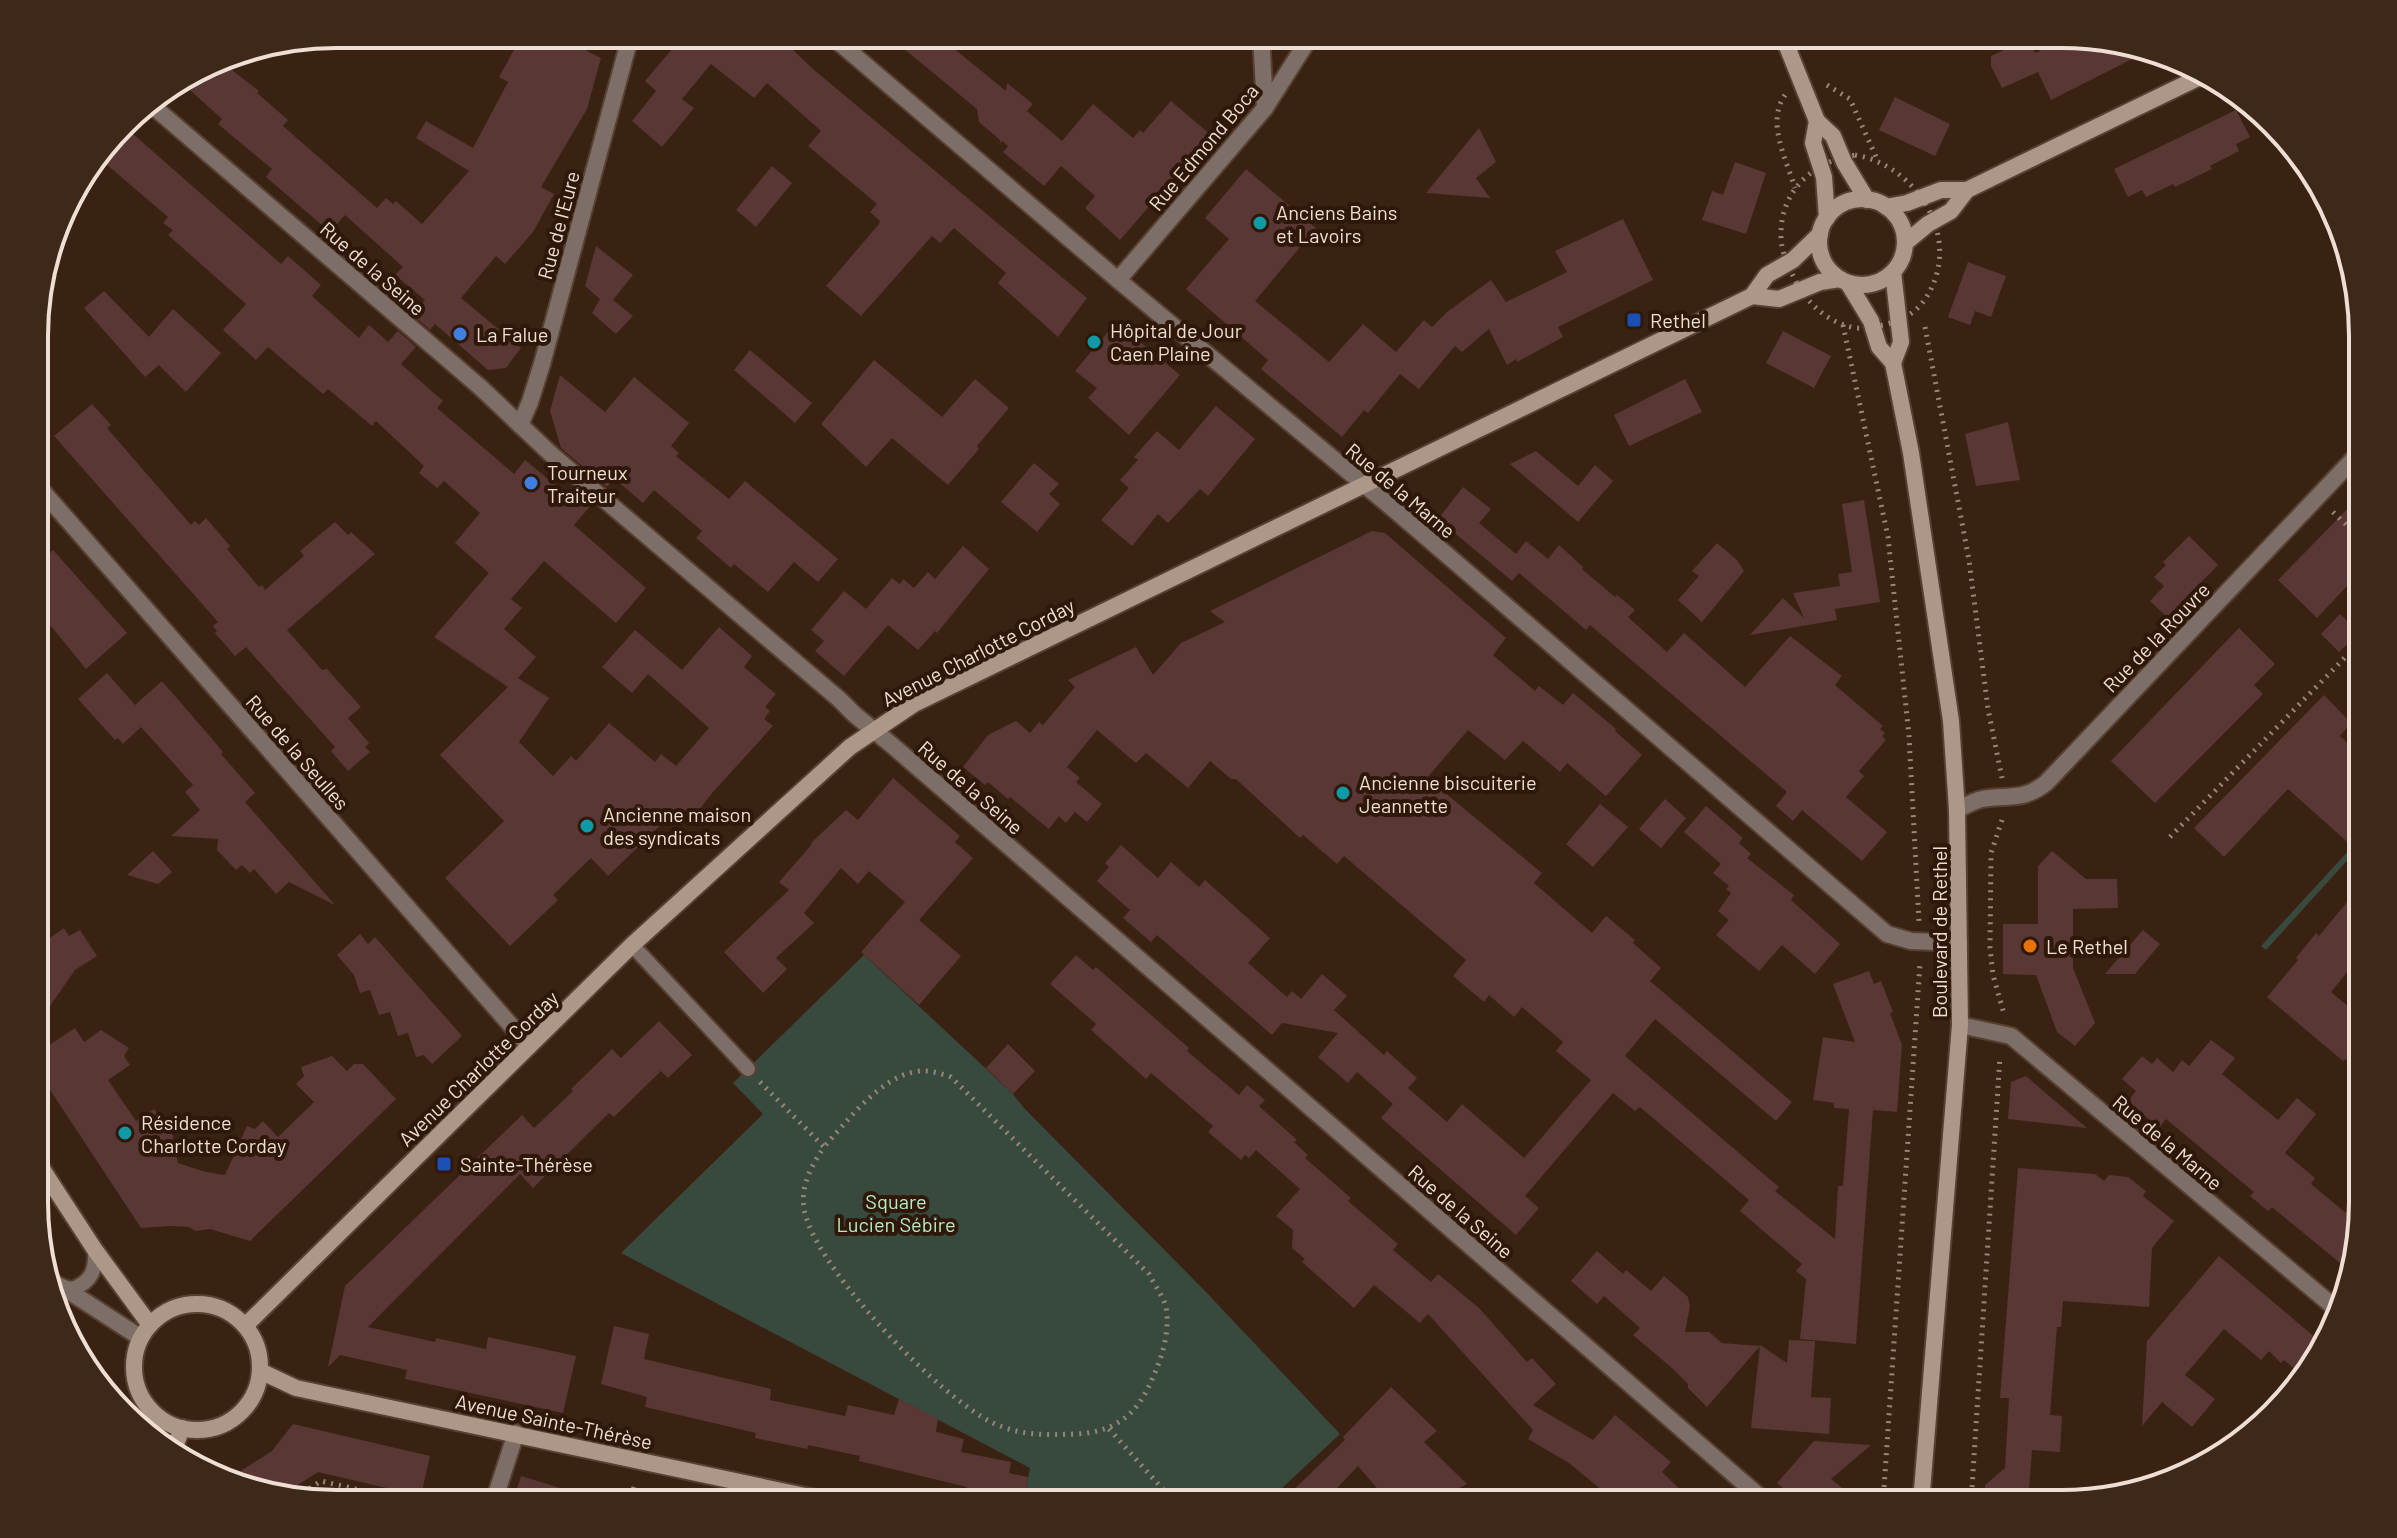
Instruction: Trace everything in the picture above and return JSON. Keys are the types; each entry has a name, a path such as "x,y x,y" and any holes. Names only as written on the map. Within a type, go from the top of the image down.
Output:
{"street":[{"name":"Rue de l'Eure","path":"520,425 542,364 627,48"},
{"name":"Rue de la Marne","path":"845,48 1364,485 1887,934 1911,941 1959,943"},
{"path":"1262,48 1265,108"},
{"name":"Rue Edmond Boca","path":"1118,280 1265,108 1303,48"},
{"path":"1787,48 1817,121 1833,136 1844,162 1867,200"},
{"path":"1886,207 1941,190 1967,190 2193,80"},
{"name":"Rue de la Seine","path":"158,110 480,387 552,455 1752,1490"},
{"path":"1817,121 1813,143 1824,177 1820,251 1827,267 1844,281 1857,285 1874,283 1893,272 1903,253 1905,243 1900,222 1886,207 1867,200 1847,202 1833,211 1823,226"},
{"path":"1905,243 1928,224 1951,211 1967,190"},
{"name":"Avenue Charlotte Corday","path":"245,1326 632,945 850,747 873,730 914,704 1752,296 1767,275 1793,260 1823,226"},
{"name":"Boulevard de Rethel","path":"1893,272 1901,342 1893,363"},
{"name":"Avenue Charlotte Corday","path":"1752,296 1779,299 1820,282 1844,281"},
{"name":"Boulevard de Rethel","path":"1844,281 1871,321 1879,347 1893,363 1911,453 1951,721 1957,810 1960,1025 1922,1490"},
{"name":"Rue de la Rouvre","path":"1957,810 1978,800 2024,796 2046,783 2349,464"},
{"name":"Rue de la Seulles","path":"48,498 529,1046"},
{"name":"Rue de la Marne","path":"1960,1025 2011,1036 2330,1304"},
{"path":"48,1178 146,1332"},
{"path":"61,1287 146,1332"},
{"path":"204,1305 232,1315 245,1326 259,1354 260,1371 257,1388 249,1404 237,1416 206,1430 182,1428 157,1417 145,1404 137,1389 135,1355 146,1332 175,1308 204,1305"},
{"name":"Avenue Sainte-Thérèse","path":"260,1371 296,1388 779,1490"},
{"path":"177,1442 182,1428"},
{"path":"498,1490 516,1433"}],"lane":[{"path":"632,945 748,1069"},
{"path":"61,1286 73,1289 91,1278 96,1267 95,1250"}],"path":[{"path":"1796,189 1778,131 1776,109 1798,76 1827,85 1850,99 1877,159"},
{"path":"1855,155 1877,159 1898,172 1911,186"},
{"path":"1783,253 1783,219 1796,189 1809,172"},
{"path":"1906,319 1920,307 1938,269 1941,247 1938,233"},
{"path":"1808,300 1822,313 1843,325 1865,329"},
{"path":"1920,307 1969,560 1988,709 2002,779"},
{"path":"1843,325 1888,537 1909,736 1919,922"},
{"path":"2318,497 2349,527"},
{"path":"2170,837 2349,653"},
{"path":"2003,812 2002,824 1991,853 1990,948 1993,975 2004,1016"},
{"path":"1884,1490 1921,960"},
{"path":"1972,1490 2000,1047"},
{"path":"748,1069 824,1147"},
{"path":"934,1071 951,1077 1149,1274 1165,1304 1165,1341 1151,1383 1125,1420 1109,1429 1088,1433 1024,1434 992,1423 932,1379 861,1304 825,1255 806,1220 803,1198 806,1178 824,1147 889,1082 915,1072 934,1071"},
{"path":"1109,1429 1163,1490"},
{"path":"309,1489 321,1481 359,1490"}],"green space":[{"path":"2349,850 2349,858 2266,950 2261,946"},
{"name":"Square Lucien Sébire","path":"864,955 1013,1094 1340,1434 1280,1490 1026,1490 1030,1468 621,1253 763,1114 733,1083"}],"building":[{"path":"510,48 589,48 587,51 601,58 587,109 541,187 554,194 533,232 505,264 496,256 461,298 521,348 506,368 488,370 435,324 430,330 412,314 425,300 395,275 403,267 345,215 330,232 266,177 272,169 218,124 222,119 189,89 230,68 288,120 283,126 377,208 386,198 393,204 396,201 422,224 469,171 416,138 426,121 473,148 508,82 499,77 514,50"},
{"path":"673,48 791,48 1087,298 1058,337 998,283 1006,273 954,228 940,243 932,236 861,316 826,286 879,224 880,221 870,212 877,204 808,146 821,131 767,83 754,98 711,64 682,99 694,108 662,147 632,121 656,91 645,81"},
{"path":"903,48 953,48 1006,91 1007,83 1033,104 1027,111 1062,141 1093,104 1133,138 1140,130 1143,133 1171,101 1211,135 1120,240 1085,208 1095,196 1061,166 1044,186 1003,152 1008,146 1002,141 1000,143 979,122 977,109"},
{"path":"2008,48 2032,48 2035,53 2046,48 2061,48 2098,50 2134,58 2051,100 2038,72 2002,88 1991,66 1991,56"},
{"path":"1895,97 1950,124 1935,156 1879,130"},
{"path":"2236,110 2250,137 2236,144 2239,151 2210,166 2212,169 2175,187 2173,184 2146,197 2142,190 2128,197 2114,169"},
{"path":"1479,128 1496,162 1476,178 1490,198 1426,193"},
{"path":"131,133 281,264 288,256 321,285 312,296 359,338 369,325 388,342 398,331 416,347 401,364 443,401 437,408 514,474 525,460 578,504 573,488 592,504 574,525 646,588 616,623 544,561 511,599 522,608 504,629 536,657 518,678 549,698 519,742 553,776 571,756 576,761 609,723 655,762 661,754 676,766 709,728 648,674 632,693 602,667 635,630 682,670 719,627 752,656 744,667 776,694 765,707 770,711 764,719 773,726 688,824 674,812 608,876 591,858 553,895 558,900 510,946 445,878 504,821 440,755 508,687 434,637 489,573 455,543 480,513 444,481 437,488 419,473 424,466 376,421 372,426 328,389 323,394 268,347 256,360 223,330 246,304 168,235 173,230 163,223 168,217 106,164"},
{"path":"1735,162 1766,173 1746,234 1702,220 1712,191 1723,195"},
{"path":"772,166 792,183 756,227 736,210"},
{"path":"1246,169 1316,228 1255,301 1329,362 1363,324 1396,352 1424,320 1432,327 1491,280 1506,302 1567,272 1555,251 1623,219 1653,280 1558,327 1563,337 1517,362 1516,359 1507,365 1489,329 1462,352 1455,346 1419,389 1400,374 1368,413 1364,410 1342,437 1261,369 1268,360 1186,289 1229,239 1205,218"},
{"path":"596,246 633,275 613,300 633,316 616,334 592,313 600,299 585,286"},
{"path":"1968,262 2006,276 1991,317 1975,311 1970,325 1948,317"},
{"path":"104,291 149,337 173,309 221,353 186,392 159,365 145,377 84,308"},
{"path":"1116,322 1180,375 1129,435 1088,398 1097,388 1075,371"},
{"path":"1783,331 1831,356 1814,388 1766,363"},
{"path":"750,350 812,403 795,423 734,370"},
{"path":"874,360 942,417 975,379 1009,408 948,485 892,438 866,467 821,424"},
{"path":"560,375 605,412 634,377 689,423 671,446 679,453 676,456 729,499 745,481 838,559 818,582 794,562 768,592 734,564 731,568 696,538 702,531 654,490 643,503 614,478 607,487 561,448 550,411"},
{"path":"1685,379 1702,412 1629,446 1614,415"},
{"path":"92,404 111,425 107,428 191,525 195,521 199,525 206,518 259,587 262,585 265,590 304,556 300,551 335,522 375,554 287,630 322,670 327,669 361,707 348,718 369,743 365,747 370,752 348,771 331,751 335,747 246,647 235,656 215,633 217,631 213,626 218,622 54,436"},
{"path":"1216,406 1255,439 1208,496 1200,489 1168,523 1158,514 1132,546 1101,520 1129,488 1120,480 1138,460 1134,457 1157,431 1179,450"},
{"path":"2008,422 2020,480 1976,486 1965,434"},
{"path":"1536,451 1578,486 1595,465 1613,481 1578,522 1510,464"},
{"path":"1034,463 1059,484 1049,494 1060,504 1037,532 1001,502"},
{"path":"1463,487 1491,509 1479,523 1516,554 1526,541 1548,559 1559,545 1582,569 1635,610 1628,617 1667,652 1684,633 1745,687 1790,636 1842,676 1835,685 1883,726 1880,729 1885,733 1882,736 1886,740 1859,771 1864,776 1846,797 1887,832 1862,861 1802,810 1793,821 1776,806 1787,792 1590,625 1586,630 1519,573 1512,581 1438,519"},
{"path":"1864,500 1880,602 1835,609 1837,620 1750,635 1783,598 1804,618 1793,593 1840,586 1838,574 1852,572 1842,504"},
{"path":"2349,507 2349,584 2317,618 2278,580"},
{"path":"1372,531 1385,533 1506,638 1493,655 1535,691 1539,686 1563,705 1573,693 1642,755 1606,796 1567,763 1560,772 1523,741 1505,760 1468,730 1427,778 1542,873 1534,883 1592,933 1606,916 1635,940 1633,943 1661,968 1650,981 1792,1102 1776,1121 1655,1019 1625,1056 1779,1187 1775,1191 1835,1239 1838,1186 1843,1186 1849,1109 1834,1108 1834,1103 1813,1100 1823,1037 1855,1042 1833,984 1869,971 1874,984 1881,981 1902,1045 1897,1112 1873,1110 1856,1344 1800,1339 1806,1279 1796,1271 1802,1264 1740,1211 1749,1200 1640,1107 1635,1111 1613,1093 1525,1196 1539,1208 1516,1235 1381,1118 1393,1104 1357,1072 1348,1083 1318,1057 1338,1033 1282,1023 1272,1035 1157,935 1151,942 1123,918 1130,910 1097,881 1109,867 1105,863 1121,845 1158,878 1171,862 1199,887 1205,880 1270,938 1248,963 1287,997 1292,991 1301,999 1322,974 1347,996 1334,1010 1384,1055 1387,1051 1417,1078 1408,1088 1447,1122 1462,1104 1524,1158 1591,1080 1556,1051 1563,1042 1522,1007 1514,1017 1489,995 1484,1002 1453,976 1466,960 1344,856 1337,864 1303,835 1300,838 1236,779 1231,779 1210,761 1188,788 1146,753 1136,763 1097,730 1067,767 1080,778 1076,782 1102,804 1087,822 1075,812 1066,823 1059,816 1049,829 1010,797 1008,799 988,782 985,785 963,767 988,735 1016,721 1030,733 1039,722 1043,725 1075,687 1068,680 1136,647 1153,675 1181,643 1225,622 1210,611"},
{"path":"2189,536 2218,565 2167,617 2150,601 2164,586 2154,577 2166,565 2163,562"},
{"path":"1717,543 1737,560 1744,571 1702,622 1678,600 1699,576 1692,571"},
{"path":"963,546 989,569 937,633 935,631 918,650 888,625 844,676 815,651 824,641 811,630 844,591 866,609 892,578 900,584 903,579 914,588 928,572 935,579"},
{"path":"53,550 127,633 86,669 51,626 48,629 48,555"},
{"path":"2340,614 2349,623 2349,642 2339,652 2321,634"},
{"path":"2239,628 2275,664 2254,685 2263,694 2155,803 2111,761"},
{"path":"107,673 135,705 162,681 255,793 245,802 335,905 289,882 276,894 254,869 250,873 242,865 236,870 217,850 218,839 171,836 200,810 185,792 193,785 141,727 123,744 118,738 115,740 78,699"},
{"path":"2324,695 2349,721 2340,736 2349,744 2349,843 2288,789 2224,857 2194,828"},
{"path":"893,778 960,836 955,842 973,858 919,920 961,956 919,1005 861,952 905,902 869,871 858,884 841,868 804,913 814,923 776,958 787,969 763,993 724,952 789,890 779,882 811,843 846,810 858,820"},
{"path":"1665,799 1686,818 1661,848 1639,829"},
{"path":"1600,804 1628,827 1593,867 1566,844"},
{"path":"1706,806 1743,838 1739,843 1751,854 1747,858 1794,895 1791,900 1840,944 1815,974 1782,945 1759,971 1716,935 1729,920 1718,911 1731,893 1726,889 1729,886 1713,873 1721,864 1684,832"},
{"path":"153,851 172,872 158,884 127,875"},
{"path":"2052,851 2086,879 2117,879 2118,908 2073,909 2073,968 2095,1023 2075,1046 2057,1032 2036,975 2003,974 2003,924 2038,924 2038,866"},
{"path":"2349,900 2349,970 2331,992 2349,1007 2349,1063 2345,1059 2343,1061 2267,997 2316,933 2319,936"},
{"path":"64,928 69,936 80,930 97,956 75,970 48,1009 48,939"},
{"path":"2143,930 2160,944 2135,974 2105,974"},
{"path":"360,934 368,944 375,937 462,1036 432,1064 424,1055 416,1057 408,1033 398,1036 390,1012 379,1015 370,990 360,993 354,975 337,955"},
{"path":"1076,955 1093,970 1096,967 1239,1095 1247,1085 1265,1100 1259,1106 1297,1140 1294,1142 1308,1155 1305,1158 1398,1244 1393,1250 1431,1282 1438,1274 1479,1308 1527,1362 1532,1358 1556,1384 1533,1405 1593,1440 1615,1415 1671,1462 1662,1472 1681,1490 1602,1490 1569,1463 1528,1439 1533,1430 1428,1314 1420,1323 1374,1285 1354,1308 1302,1262 1305,1259 1292,1248 1293,1230 1276,1216 1300,1189 1256,1150 1249,1158 1245,1155 1241,1160 1208,1132 1213,1126 1151,1073 1146,1079 1091,1030 1096,1024 1050,984"},
{"path":"659,1021 692,1055 668,1078 661,1071 614,1117 609,1113 533,1188 520,1174 368,1327 435,1342 436,1338 486,1349 488,1337 576,1356 563,1413 405,1379 407,1370 340,1355 328,1367 345,1286 522,1115 534,1128 612,1049 621,1058"},
{"name":"Résidence Charlotte Corday","path":"75,1028 84,1042 101,1030 129,1048 124,1056 130,1065 108,1080 136,1121 154,1109 160,1118 169,1117 178,1163 225,1175 247,1126 255,1129 263,1121 278,1137 314,1102 296,1084 304,1076 301,1067 332,1056 347,1071 354,1064 363,1064 396,1099 250,1241 210,1229 195,1231 189,1227 170,1226 141,1228 48,1087 48,1046"},
{"path":"2211,1040 2235,1058 2222,1074 2278,1120 2297,1098 2316,1114 2285,1153 2315,1178 2311,1184 2346,1213 2349,1210 2342,1264 2272,1207 2268,1211 2250,1196 2254,1192 2166,1119 2159,1128 2128,1101 2136,1091 2122,1079 2142,1056 2152,1064 2157,1058 2173,1072 2182,1060 2189,1066"},
{"path":"1008,1044 1035,1071 1013,1094 986,1068"},
{"path":"2026,1076 2087,1128 2008,1119 2011,1082"},
{"path":"2018,1168 2095,1174 2104,1181 2109,1175 2128,1177 2146,1191 2143,1196 2174,1221 2152,1248 2149,1307 2063,1301 2061,1327 2057,1327 2050,1415 2062,1416 2060,1452 2032,1450 2029,1490 1985,1490 1985,1485 2005,1468 2009,1398 2000,1398"},
{"path":"1597,1251 1623,1274 1626,1270 1651,1291 1664,1276 1688,1297 1690,1306 1685,1332 1709,1332 1722,1343 1760,1346 1707,1407 1672,1368 1633,1335 1640,1328 1604,1296 1597,1304 1571,1281"},
{"path":"2219,1256 2315,1337 2295,1369 2284,1360 2281,1363 2269,1351 2261,1360 2224,1329 2185,1375 2215,1399 2192,1427 2162,1402 2142,1426 2147,1341"},
{"path":"614,1326 649,1334 644,1359 771,1389 770,1400 845,1416 848,1405 894,1415 899,1399 938,1419 936,1432 964,1439 961,1452 1011,1462 1009,1473 1028,1477 1026,1490 966,1490 967,1487 859,1461 860,1456 755,1438 756,1433 645,1407 647,1397 601,1384"},
{"path":"1789,1340 1815,1341 1811,1397 1831,1398 1829,1434 1751,1428 1760,1345 1787,1363"},
{"path":"1391,1387 1437,1431 1424,1442 1467,1484 1455,1490 1379,1490 1358,1466 1335,1490 1293,1490 1345,1440 1343,1437"},
{"path":"293,1424 430,1456 422,1490 395,1490 318,1472 294,1487 238,1473 272,1451"},
{"path":"1814,1441 1871,1445 1831,1479 1845,1490 1785,1490 1777,1483"},
{"path":"521,1476 567,1490 516,1490"}],"place":[{"name":"Anciens Bains et Lavoirs","path":"1260,223"},
{"name":"Rethel","path":"1634,320"},
{"name":"La Falue","path":"460,334"},
{"name":"Hôpital de Jour Caen Plaine","path":"1094,342"},
{"name":"Tourneux Traiteur","path":"531,483"},
{"name":"Ancienne biscuiterie Jeannette","path":"1343,793"},
{"name":"Ancienne maison des syndicats","path":"587,826"},
{"name":"Le Rethel","path":"2030,946"},
{"name":"Résidence Charlotte Corday","path":"125,1133"},
{"name":"Sainte-Thérèse","path":"444,1164"}]}
